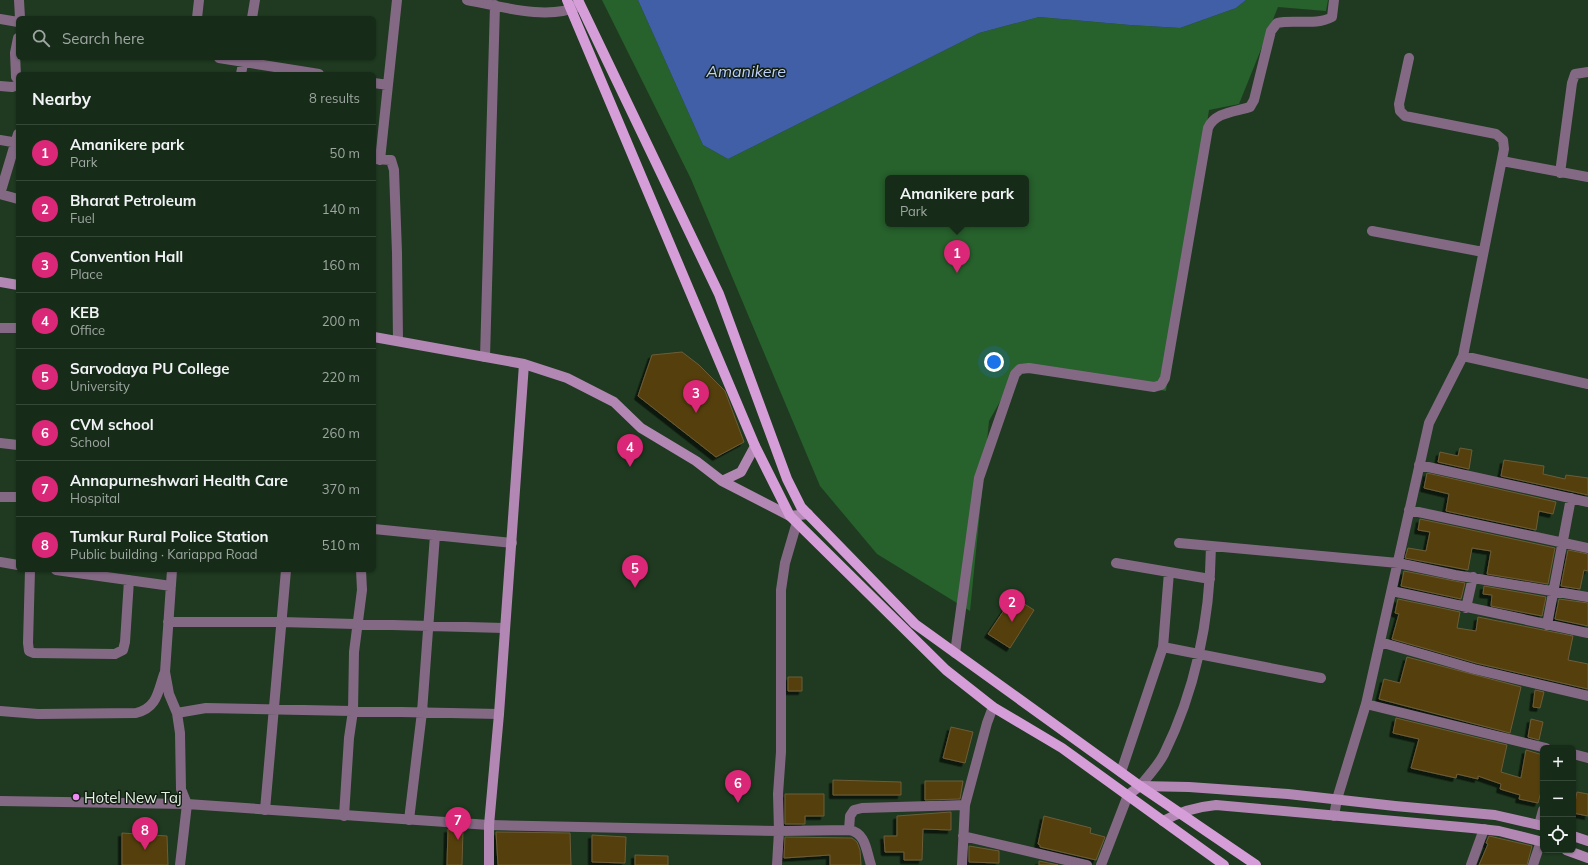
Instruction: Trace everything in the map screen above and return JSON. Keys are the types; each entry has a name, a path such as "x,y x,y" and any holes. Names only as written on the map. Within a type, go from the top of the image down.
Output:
{"main road":[{"path":"574,4 755,446 794,519"},
{"path":"574,4 719,294 787,479 801,507 915,624 1140,786 1256,865"},
{"path":"0,282 16,285"},
{"path":"376,337 524,364 567,378 614,402 641,428 696,461 722,481 794,519 946,670 993,707 1062,748 1224,865"},
{"path":"489,865 489,825 499,714 524,364"},
{"path":"722,481 741,472 755,446"},
{"path":"794,519 808,514"},
{"path":"1128,795 1140,786 1245,790 1495,815 1540,826"},
{"path":"1163,821 1179,812 1196,807 1216,805 1484,829 1540,842"},
{"path":"1576,837 1588,841"},
{"path":"1574,853 1588,858"}],"street":[{"path":"19,0 20,16"},
{"path":"197,16 199,0"},
{"path":"252,16 256,0"},
{"path":"397,0 388,85 377,160 391,160 394,170 398,341"},
{"path":"467,0 525,11 546,12 574,4"},
{"path":"520,0 525,11"},
{"path":"955,653 978,478 1014,374 1020,369 1029,368 1154,387 1161,385 1165,378 1208,128 1211,120 1218,116 1250,108 1254,100 1271,31 1276,22 1325,21 1332,17 1334,0"},
{"path":"485,357 495,5"},
{"path":"0,19 16,22"},
{"path":"16,48 16,77"},
{"path":"1334,816 1337,799 1366,704 1429,423 1463,356 1504,149 1503,140 1496,134 1405,116 1400,111 1399,104 1409,58"},
{"path":"241,72 244,60 308,72"},
{"path":"1560,172 1572,83 1575,74 1588,72"},
{"path":"376,83 388,85"},
{"path":"0,86 12,87 16,86"},
{"path":"0,140 16,140"},
{"path":"16,143 0,194 16,198"},
{"path":"1502,161 1588,177"},
{"path":"1372,231 1483,252"},
{"path":"0,328 16,328"},
{"path":"1463,356 1588,384"},
{"path":"0,443 16,445"},
{"path":"1419,465 1588,502"},
{"path":"0,497 16,497"},
{"path":"1548,625 1571,498"},
{"path":"1409,510 1588,548"},
{"path":"777,865 779,831 778,794 781,752 781,590 794,519"},
{"path":"376,529 512,542"},
{"path":"408,820 422,712 435,535"},
{"path":"1179,543 1398,563 1588,597"},
{"path":"1140,786 1164,755 1186,698 1200,654 1210,579 1211,546"},
{"path":"0,562 16,565"},
{"path":"1116,563 1210,579"},
{"path":"30,572 28,642 29,651 34,653 115,654 123,650 125,642 129,580"},
{"path":"71,572 171,586"},
{"path":"172,572 165,672 169,694 176,712 180,733 181,790 186,804 180,865"},
{"path":"265,810 286,572"},
{"path":"344,816 349,738 353,711 354,652 362,590 361,572"},
{"path":"1121,772 1163,647 1169,572"},
{"path":"1466,608 1473,577"},
{"path":"1392,591 1588,633"},
{"path":"168,622 281,622 504,628"},
{"path":"1380,642 1474,668 1588,696"},
{"path":"1163,647 1321,678"},
{"path":"0,711 38,714 136,713 146,710 153,704 165,672"},
{"path":"1366,704 1540,747"},
{"path":"962,865 965,805 987,723 993,707"},
{"path":"176,712 206,708 499,714"},
{"path":"1576,755 1588,758"},
{"path":"1102,865 1128,795"},
{"path":"0,801 186,804 489,825 779,831 849,830 862,835 871,865"},
{"path":"849,830 850,816 854,810 862,808 965,805"},
{"path":"1471,865 1484,829"},
{"path":"963,836 1087,865"},
{"path":"1533,865 1540,847"}],"green space":[{"path":"602,0 638,0 703,145 728,159 979,33 1039,17 1180,28 1236,8 1246,0 1328,0 1326,11 1278,7 1239,104 1209,110 1166,391 1019,368 989,421 970,611 877,554 820,486 691,179"}],"water":[{"name":"Amanikere","path":"638,0 1246,0 1236,8 1180,28 1039,17 979,33 728,159 703,145"}],"building":[{"path":"682,352 699,365 725,391 744,442 716,457 638,396 652,355"},
{"path":"1460,448 1472,450 1469,469 1438,462 1440,452 1458,456"},
{"path":"1504,460 1544,466 1543,474 1565,479 1566,475 1588,478 1588,495 1501,476"},
{"path":"1427,473 1556,502 1553,514 1539,511 1536,530 1446,511 1449,494 1424,488"},
{"path":"1420,519 1555,548 1548,584 1487,574 1491,551 1472,548 1468,570 1405,558 1408,548 1426,551 1430,532 1418,530"},
{"path":"1568,550 1588,554 1588,571 1584,570 1580,589 1561,586"},
{"path":"1404,571 1465,583 1461,599 1401,586"},
{"path":"1484,586 1546,597 1542,616 1491,606 1492,595 1483,594"},
{"path":"1013,597 1034,610 1010,648 988,634"},
{"path":"1398,599 1460,612 1457,628 1476,631 1478,617 1573,636 1568,660 1588,664 1588,689 1476,663 1392,639 1399,614 1395,613"},
{"path":"1559,599 1588,603 1588,626 1555,619"},
{"path":"1407,657 1521,687 1510,733 1379,699 1384,679 1400,683"},
{"path":"788,677 802,677 802,691 788,691"},
{"path":"1535,690 1544,692 1540,708 1533,707"},
{"path":"1396,718 1507,745 1501,772 1521,778 1526,750 1540,754 1540,795 1538,803 1519,799 1520,795 1500,789 1501,784 1478,776 1478,779 1457,774 1456,778 1411,768 1419,739 1393,733"},
{"path":"1531,719 1543,722 1539,740 1528,737"},
{"path":"951,727 973,732 965,763 943,758"},
{"path":"833,780 901,782 901,795 833,795"},
{"path":"925,781 963,781 960,799 925,800"},
{"path":"1577,792 1588,794 1588,816 1576,814"},
{"path":"785,794 824,794 824,816 805,816 805,824 785,824"},
{"path":"951,812 951,830 923,829 922,860 904,860 904,852 885,852 884,836 897,836 897,816"},
{"path":"1044,816 1091,828 1090,833 1105,837 1096,860 1040,847 1038,844"},
{"path":"448,829 463,830 462,865 447,865"},
{"path":"496,832 570,833 571,865 498,865"},
{"path":"122,833 167,836 168,865 122,865"},
{"path":"592,835 626,837 625,863 592,862"},
{"path":"1489,836 1532,846 1527,865 1479,865 1488,844 1486,843"},
{"path":"785,837 852,838 857,842 860,850 861,865 830,865 830,855 784,858"},
{"path":"969,846 999,851 999,863 969,862"},
{"path":"635,855 668,856 668,865 635,865"},
{"path":"1039,861 1058,865 1039,865"}],"place":[{"name":"Amanikere park","path":"957,273"},
{"name":"Convention Hall","path":"696,413"},
{"name":"KEB","path":"630,467"},
{"name":"Sarvodaya PU College","path":"635,588"},
{"name":"Bharat Petroleum","path":"1012,622"},
{"name":"Hotel New Taj","path":"76,797"},
{"name":"CVM school","path":"738,803"},
{"name":"Annapurneshwari Health Care","path":"458,840"},
{"name":"Tumkur Rural Police Station","path":"145,850"}]}
